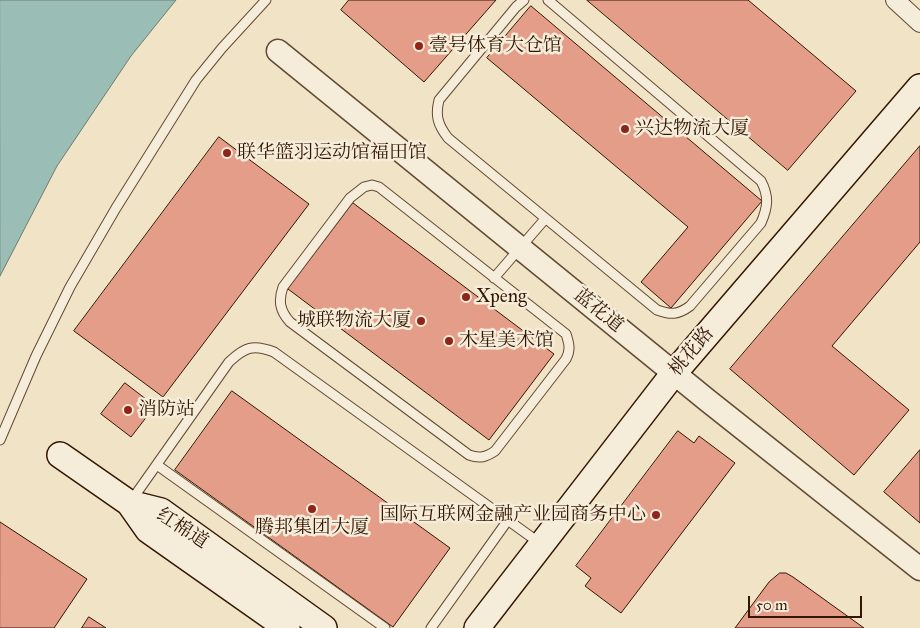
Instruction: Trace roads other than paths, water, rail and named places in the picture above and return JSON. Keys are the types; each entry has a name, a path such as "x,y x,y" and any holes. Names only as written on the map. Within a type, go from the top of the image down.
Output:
{"main road":[{"name":"桃花路","path":"477,628 674,373 920,87"},
{"path":"60,455 129,504"},
{"name":"红棉道","path":"129,504 148,530 287,628"},
{"name":"红棉道","path":"129,504 161,511 324,628"}],"street":[{"path":"895,0 920,23"},
{"name":"蓝花道","path":"278,51 674,373 920,569"}],"lane":[{"path":"0,440 36,356 70,286 116,208 196,80 222,48 266,0"},
{"path":"524,0 516,7 439,100 436,111 440,129 448,138 545,219 657,310 676,314 690,306 761,223 766,212 768,200 765,189 761,181 548,0"},
{"path":"372,185 379,186 494,278 566,334 569,353 495,451 487,457 478,458 469,455 290,322 283,314 280,305 280,295 283,287 350,198 364,187 372,185"},
{"path":"494,278 545,219"},
{"path":"129,504 229,362 240,352 250,348 261,347 274,352 541,544"},
{"path":"157,465 385,628"},
{"path":"431,628 508,520"}],"water":[{"path":"0,0 176,0 131,56 57,166 0,276"}],"place":[{"name":"壹号体育大仓馆","path":"419,46"},
{"name":"兴达物流大厦","path":"625,129"},
{"name":"联华篮羽运动馆福田馆","path":"227,153"},
{"name":"Xpeng","path":"466,297"},
{"name":"城联物流大厦","path":"421,321"},
{"name":"木星美术馆","path":"449,341"},
{"name":"消防站","path":"128,410"},
{"name":"腾邦集团大厦","path":"312,509"},
{"name":"国际互联网金融产业园商务中心","path":"656,515"}]}
